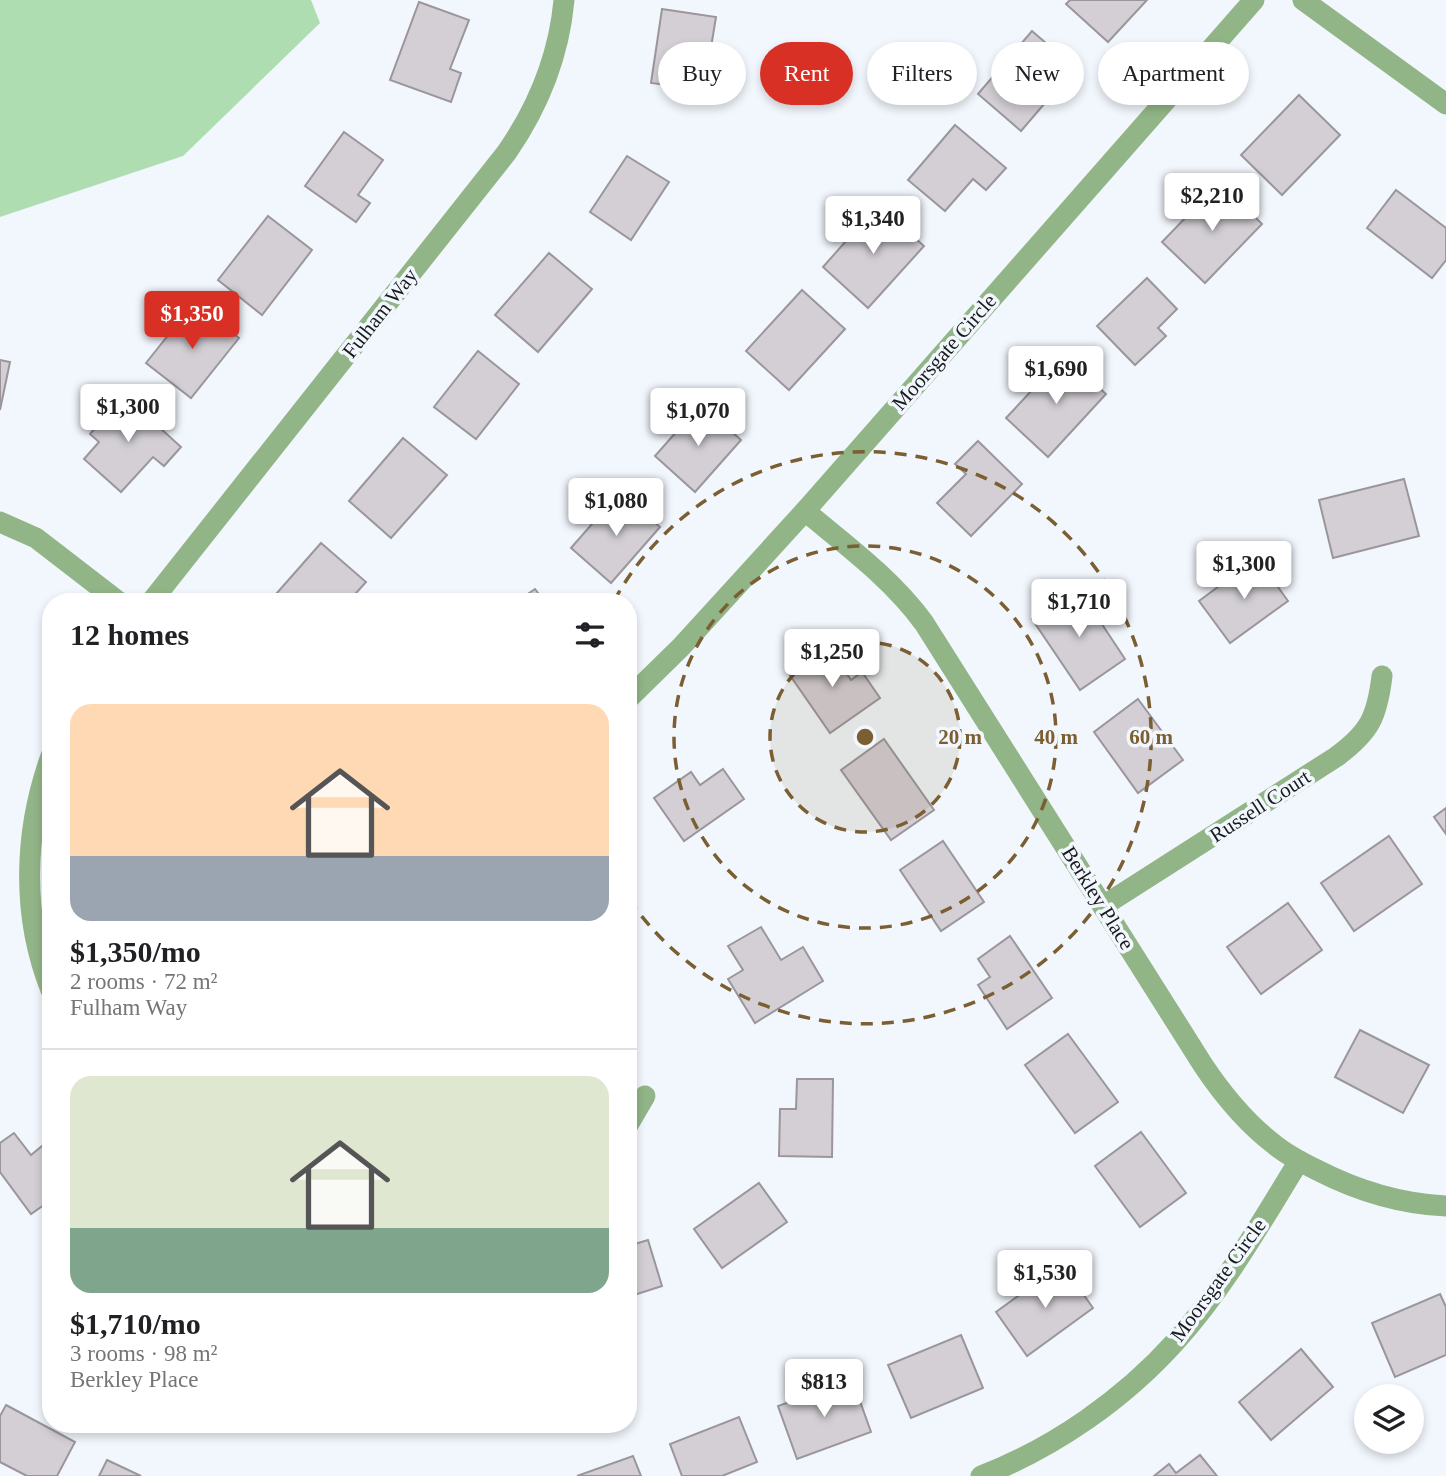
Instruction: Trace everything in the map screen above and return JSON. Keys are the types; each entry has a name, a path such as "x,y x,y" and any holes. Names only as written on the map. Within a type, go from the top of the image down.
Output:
{"street":[{"name":"Fulham Way","path":"158,593 512,144 545,82 552,62 564,0"},
{"name":"Moorsgate Circle","path":"637,690 681,647 805,511 1254,0"},
{"path":"1303,0 1446,104"},
{"name":"Berkley Place","path":"805,511 876,570 910,605 1221,1091 1238,1111 1276,1146 1345,1184 1382,1197 1446,1206"},
{"path":"0,522 36,538 107,593"},
{"name":"Russell Court","path":"1103,906 1351,746 1375,716 1382,676"},
{"path":"42,780 29,851 32,919 42,962"},
{"path":"637,1110 645,1096"},
{"name":"Moorsgate Circle","path":"981,1476 1021,1458 1085,1420 1135,1382 1177,1341 1214,1293 1299,1161"}],"green space":[{"path":"0,0 311,0 320,23 183,156 0,217"}],"building":[{"path":"1070,0 1147,0 1108,42 1066,4"},
{"path":"419,2 469,20 450,69 461,73 451,102 390,80"},
{"path":"662,9 716,17 712,42 658,42 658,84 651,83"},
{"path":"1032,31 1045,42 1023,42"},
{"path":"991,79 991,105 1043,105 1021,131 978,94"},
{"path":"1299,95 1340,135 1282,195 1241,155"},
{"path":"955,125 1006,168 986,190 973,179 945,211 908,180"},
{"path":"344,132 383,160 358,195 370,203 356,222 305,186"},
{"path":"627,156 669,182 631,240 590,212"},
{"path":"1220,182 1262,224 1205,283 1162,242"},
{"path":"1396,190 1446,228 1446,260 1432,278 1367,228"},
{"path":"878,205 924,246 868,308 823,267"},
{"path":"268,216 312,250 262,315 218,280"},
{"path":"549,253 592,289 538,352 495,315"},
{"path":"1147,278 1177,309 1158,328 1166,336 1135,365 1097,326"},
{"path":"802,290 845,329 789,390 746,351"},
{"path":"194,303 239,338 191,398 146,363"},
{"path":"478,351 519,384 476,439 434,407"},
{"path":"1064,356 1106,394 1048,457 1006,418"},
{"path":"0,360 10,362 0,410"},
{"path":"124,395 181,447 164,466 153,457 121,492 84,459 99,442 90,434"},
{"path":"701,404 741,440 695,492 655,456"},
{"path":"403,438 447,475 391,538 349,501"},
{"path":"978,441 1022,484 971,536 937,503 966,474 955,464"},
{"path":"1404,479 1419,536 1333,558 1319,500"},
{"path":"620,492 660,527 611,583 571,548"},
{"path":"321,543 366,582 356,593 277,593"},
{"path":"1257,558 1288,601 1230,643 1199,601"},
{"path":"1078,588 1125,659 1080,690 1032,619"},
{"path":"826,644 851,680 862,672 880,698 830,733 787,671"},
{"path":"1138,699 1183,760 1138,793 1094,732"},
{"path":"884,739 934,810 891,840 841,770"},
{"path":"723,769 744,799 684,841 654,798 691,772 700,785"},
{"path":"1446,808 1446,834 1434,817"},
{"path":"1389,836 1422,884 1354,931 1321,883"},
{"path":"943,841 984,902 941,931 900,870"},
{"path":"1288,903 1322,950 1261,994 1227,947"},
{"path":"761,927 781,960 803,947 823,981 755,1023 728,979 743,970 728,946"},
{"path":"1010,936 1052,998 1007,1029 978,985 990,977 978,959"},
{"path":"1360,1030 1429,1065 1403,1113 1335,1077"},
{"path":"1068,1034 1118,1102 1075,1133 1025,1065"},
{"path":"797,1079 833,1079 832,1157 779,1156 780,1109 796,1109"},
{"path":"1141,1132 1186,1193 1140,1227 1095,1166"},
{"path":"14,1133 31,1155 42,1146 42,1206 31,1214 0,1172 0,1143"},
{"path":"759,1183 787,1222 722,1268 694,1229"},
{"path":"648,1240 662,1286 637,1294 637,1243"},
{"path":"1062,1264 1093,1308 1027,1356 996,1312"},
{"path":"1440,1294 1446,1307 1446,1355 1395,1377 1372,1323"},
{"path":"961,1335 983,1388 911,1418 888,1365"},
{"path":"1301,1349 1333,1387 1271,1440 1239,1402"},
{"path":"852,1379 871,1432 797,1459 778,1406"},
{"path":"6,1405 42,1424 42,1433 58,1433 75,1442 57,1476 27,1476 0,1462 0,1416"},
{"path":"739,1417 757,1462 722,1476 682,1476 670,1444"},
{"path":"1200,1455 1217,1476 1154,1476 1169,1464 1176,1473"},
{"path":"633,1456 641,1476 577,1476"},
{"path":"107,1460 141,1476 99,1476"}]}
